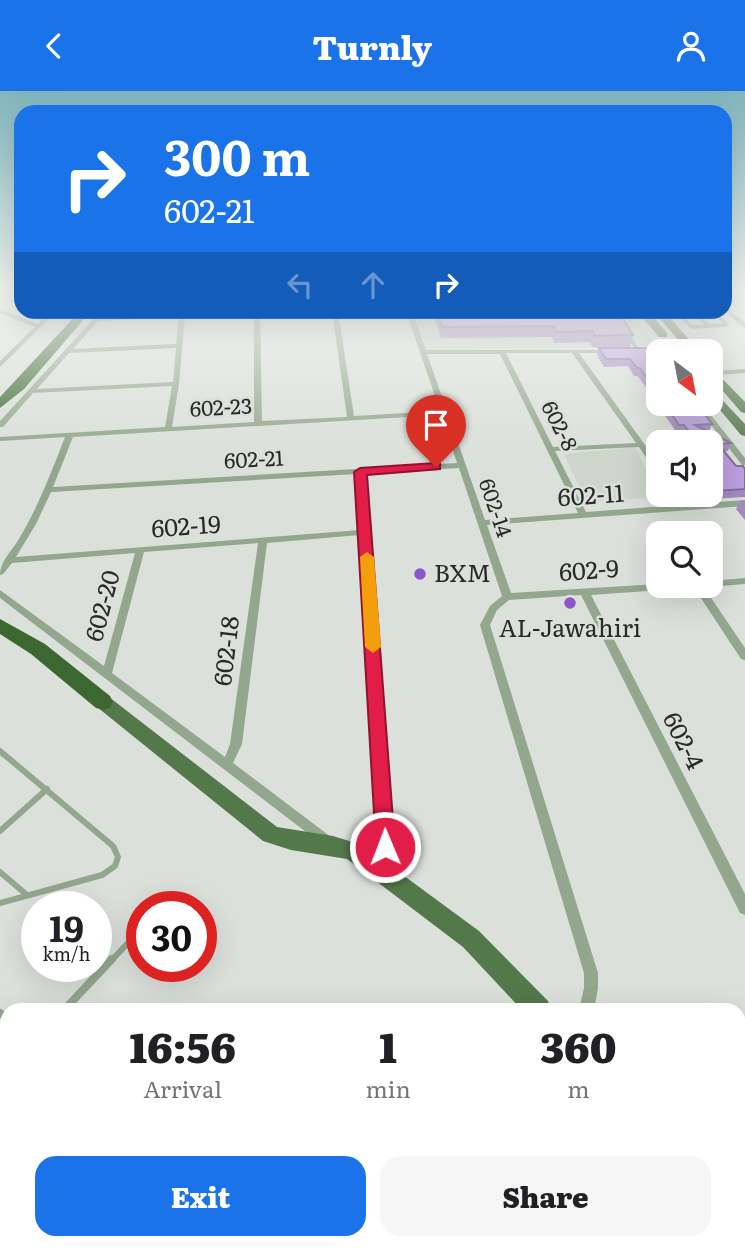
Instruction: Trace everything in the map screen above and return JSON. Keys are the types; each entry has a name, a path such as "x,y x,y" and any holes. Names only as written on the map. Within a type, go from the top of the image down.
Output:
{"highway":[{"path":"0,387 38,346"},
{"path":"0,404 60,346"},
{"path":"0,625 51,659 103,702"}],"main road":[{"path":"723,383 745,408"},
{"path":"723,406 745,432"},
{"path":"103,702 270,834 300,844 332,845 354,852 471,939 532,1003"}],"street":[{"path":"0,365 19,346"},
{"path":"0,425 72,346"},
{"path":"69,351 178,346"},
{"path":"168,429 179,346"},
{"path":"256,346 258,424"},
{"path":"340,346 351,419"},
{"name":"602-14","path":"421,346 507,597"},
{"path":"574,351 646,452"},
{"path":"423,352 646,351"},
{"name":"602-8","path":"502,352 584,516"},
{"path":"723,371 745,371"},
{"path":"30,391 176,384"},
{"name":"602-23","path":"0,439 444,413"},
{"path":"708,417 745,463"},
{"path":"0,572 10,560 48,490 70,435"},
{"path":"551,449 641,445"},
{"name":"602-21","path":"48,490 462,465"},
{"path":"360,472 387,841 375,867"},
{"name":"602-11","path":"482,523 745,503"},
{"name":"602-19","path":"10,560 365,532"},
{"name":"602-18","path":"227,764 236,744 263,540"},
{"name":"602-20","path":"107,673 140,550"},
{"path":"723,583 745,581"},
{"name":"602-9","path":"507,597 646,588"},
{"path":"0,593 332,845"},
{"name":"602-4","path":"584,593 745,908"},
{"path":"507,597 493,608 485,625 591,973 592,989 588,1003"},
{"path":"706,598 745,656"}],"lane":[{"path":"635,346 638,351"},
{"path":"0,751 113,846 118,857 115,866 102,876 43,891"},
{"path":"0,831 47,789"},
{"path":"0,872 22,891"},
{"path":"0,903 21,897"},
{"path":"71,1003 126,944"}],"shaded area":[{"path":"421,346 646,346 422,350"},
{"path":"635,447 646,468 646,498 586,502 564,454"}],"building":[{"path":"599,348 646,348 646,377 630,359 606,359"},
{"path":"674,417 707,417 712,424 695,425 705,430 688,430 684,425 679,425"},
{"path":"723,450 736,466 743,466 745,469 745,489 723,490"}],"slow traffic":[{"path":"367,557 373,647"}],"place":[{"name":"BXM","path":"420,574"},
{"name":"AL-Jawahiri","path":"570,603"}],"route":[{"path":"385,847 387,841 360,472 436,467"}]}
